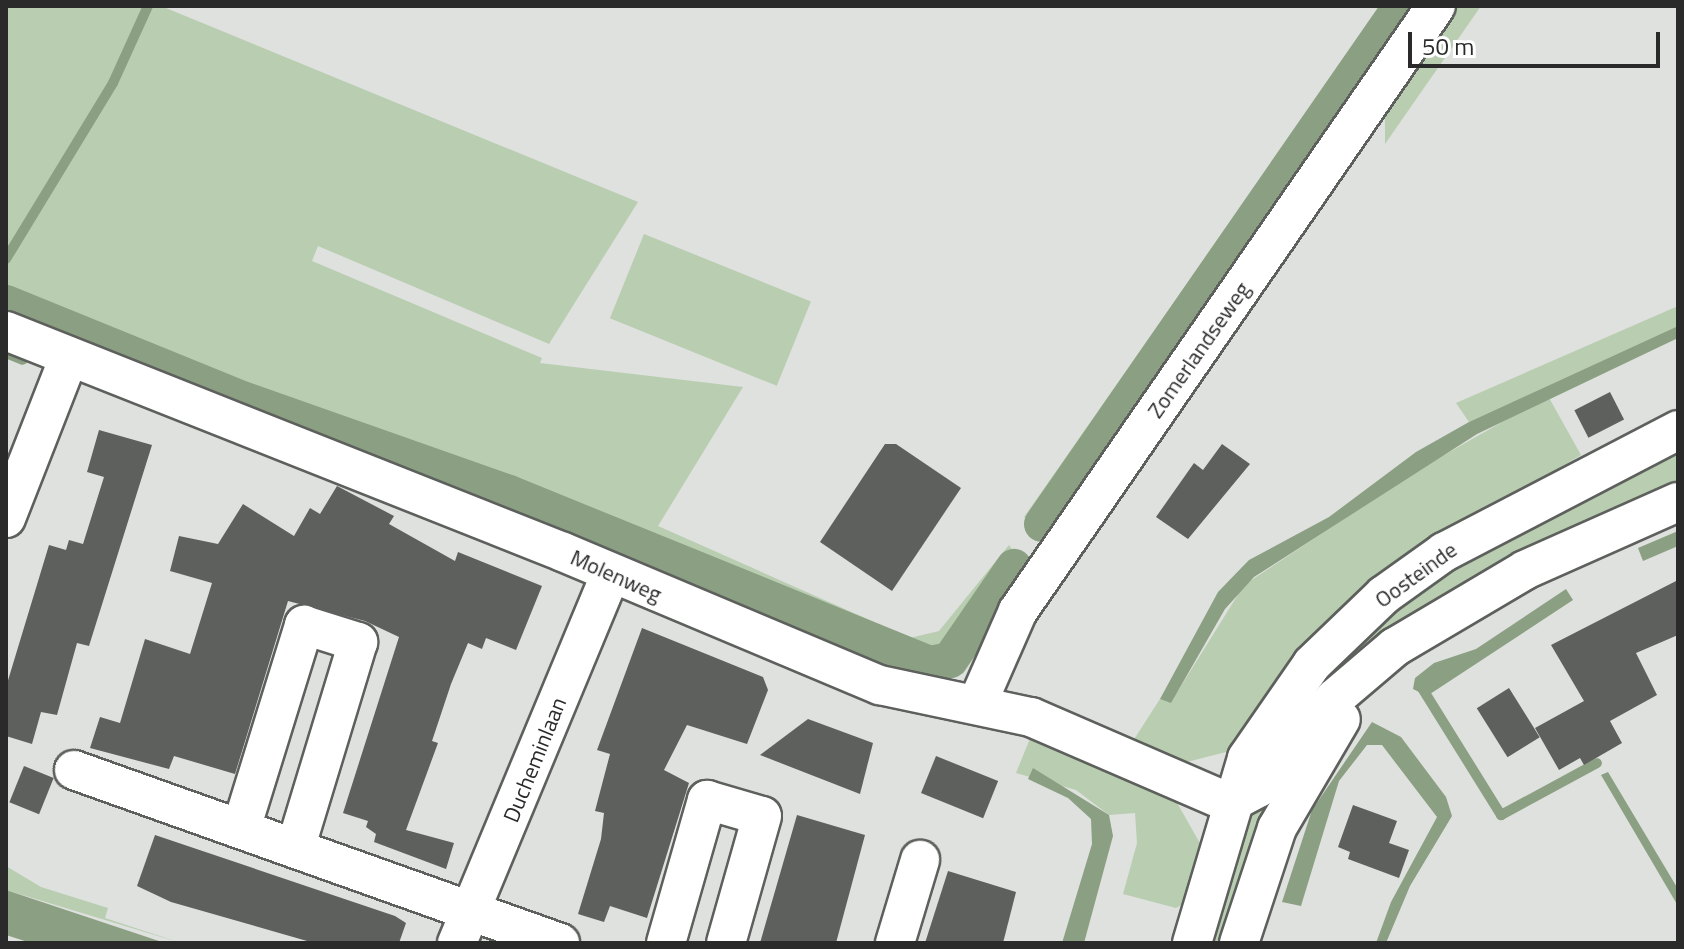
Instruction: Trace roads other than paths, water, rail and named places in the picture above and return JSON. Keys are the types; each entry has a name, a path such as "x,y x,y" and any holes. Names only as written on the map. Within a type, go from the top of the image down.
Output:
{"street":[{"name":"Zomerlandseweg","path":"978,702 1018,611 1436,6"},
{"name":"Molenweg","path":"6,331 880,685 978,702 1031,717 1230,803"},
{"path":"6,518 69,357"},
{"name":"Oosteinde","path":"1192,943 1230,803 1255,741 1278,705 1384,595 1494,522 1678,430"},
{"path":"1230,803 1258,788 1355,679 1504,581 1678,502"},
{"name":"Ducheminlaan","path":"465,928 610,575"},
{"path":"241,829 304,625 358,642 295,849"},
{"path":"1239,943 1277,828 1340,722 1355,679"},
{"path":"74,770 295,849 465,928 560,943"},
{"path":"666,943 707,800 762,816 726,943"},
{"path":"895,943 920,860"}],"waterway":[{"path":"6,259 113,83 148,6"},
{"path":"1042,524 1401,6"},
{"path":"6,303 245,400 509,493 930,664 950,660 1014,567"},
{"path":"6,353 23,360"},
{"path":"268,413 270,409"},
{"path":"1422,688 1501,815 1597,763"}]}
